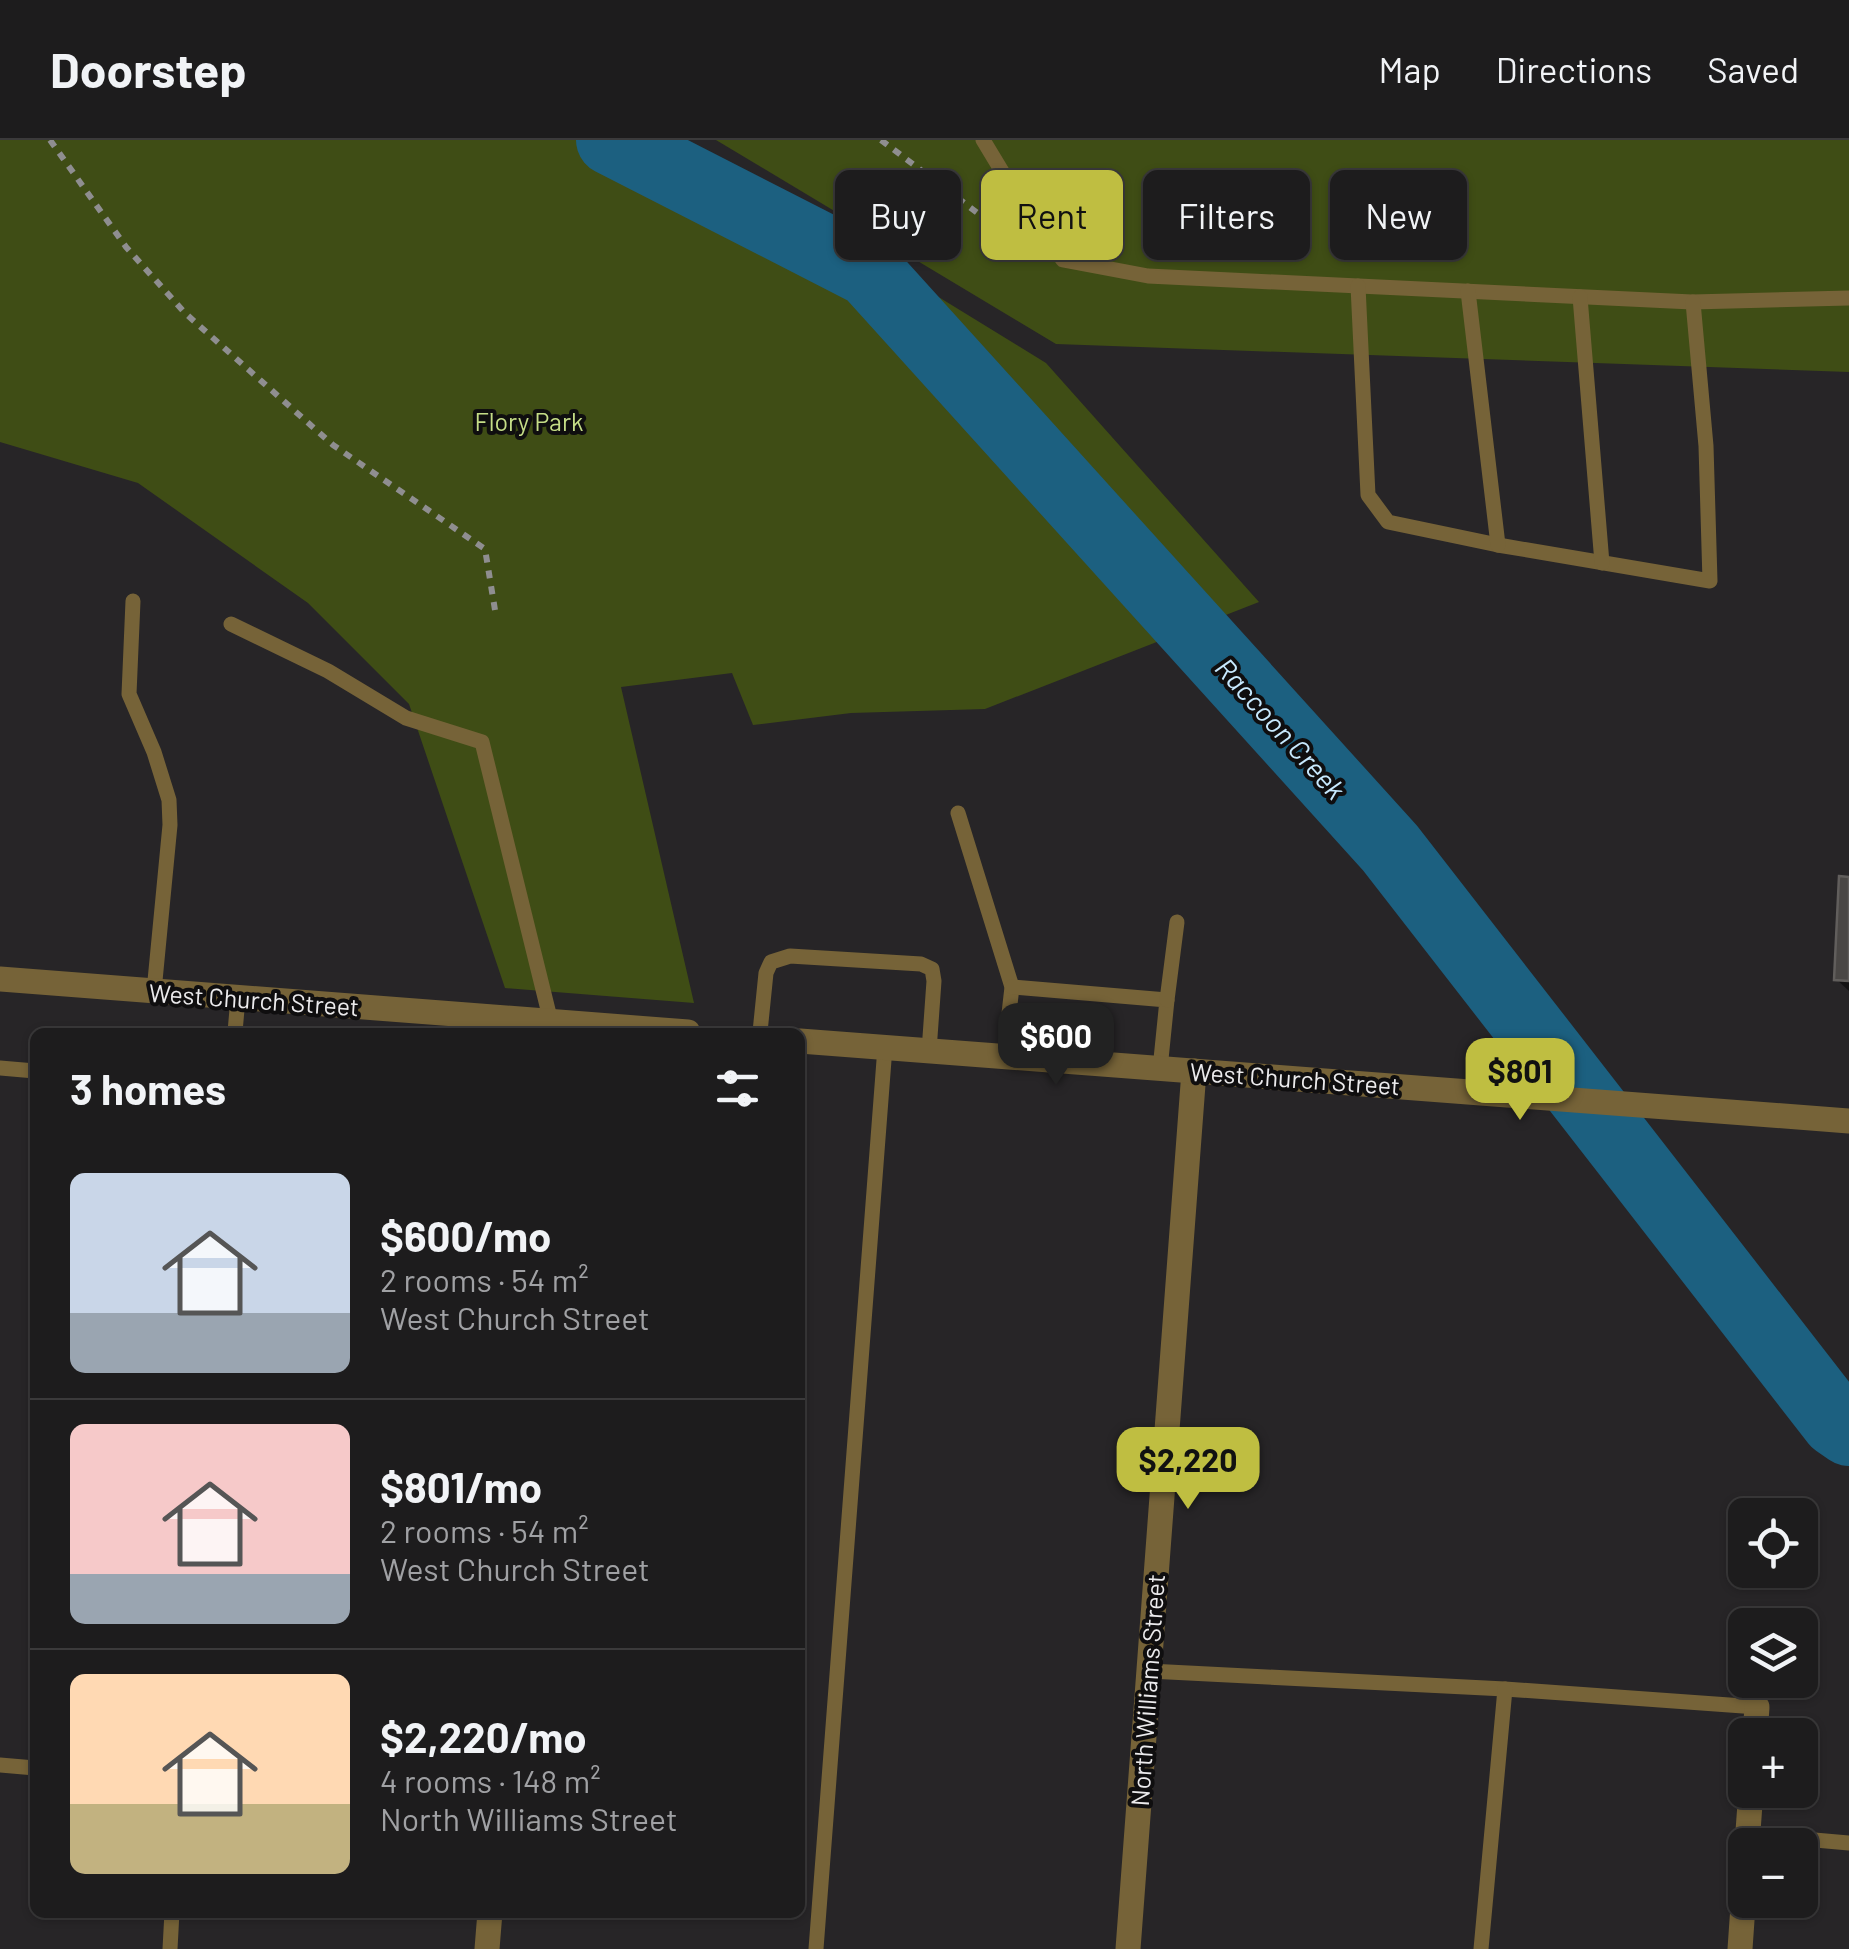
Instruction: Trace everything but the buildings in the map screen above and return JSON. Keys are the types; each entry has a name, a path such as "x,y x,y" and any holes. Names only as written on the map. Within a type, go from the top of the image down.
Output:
{"street":[{"name":"West Church Street","path":"0,980 578,1028"},
{"name":"West Church Street","path":"805,1041 1849,1120"},
{"name":"North Williams Street","path":"1128,1949 1194,1071"},
{"path":"1756,1718 1757,1707"},
{"path":"487,1949 490,1918"},
{"path":"1740,1949 1742,1918"}],"lane":[{"path":"983,140 1002,170"},
{"path":"1064,260 1148,276 1468,292 1694,302 1849,298"},
{"path":"1358,286 1368,495 1388,522 1710,581 1706,446 1694,302"},
{"path":"1468,292 1498,545"},
{"path":"1580,297 1602,563"},
{"path":"133,600 129,694 169,800 154,992"},
{"path":"232,624 328,671 406,718 482,742 551,1027"},
{"path":"958,813 1012,988 1004,1057"},
{"path":"1160,1068 1177,922"},
{"path":"760,1028 766,973 771,962 790,956 921,964 932,969 934,981 929,1052"},
{"path":"1012,988 1167,1000"},
{"path":"235,1028 238,998"},
{"path":"816,1949 885,1048"},
{"path":"0,1068 30,1070"},
{"path":"1148,1671 1504,1689 1757,1707"},
{"path":"1481,1949 1504,1689"},
{"path":"0,1765 30,1768"},
{"path":"1818,1841 1849,1842"},
{"path":"170,1949 172,1918"}],"path":[{"path":"50,140 126,247 185,313 333,445 485,548 495,610"},
{"path":"881,140 981,216"}],"green space":[{"name":"Flory Park","path":"0,140 683,140 835,233 835,260 878,260 1046,363 1259,602 985,709 851,713 753,725 732,673 621,687 694,1003 505,988 409,704 308,603 138,483 0,442"},
{"path":"716,140 1849,140 1849,372 1056,344 916,260 961,260 961,170 835,170 835,211"}],"waterway":[{"name":"Raccoon Creek","path":"611,140 869,272 1390,848 1836,1422 1849,1431"}]}
